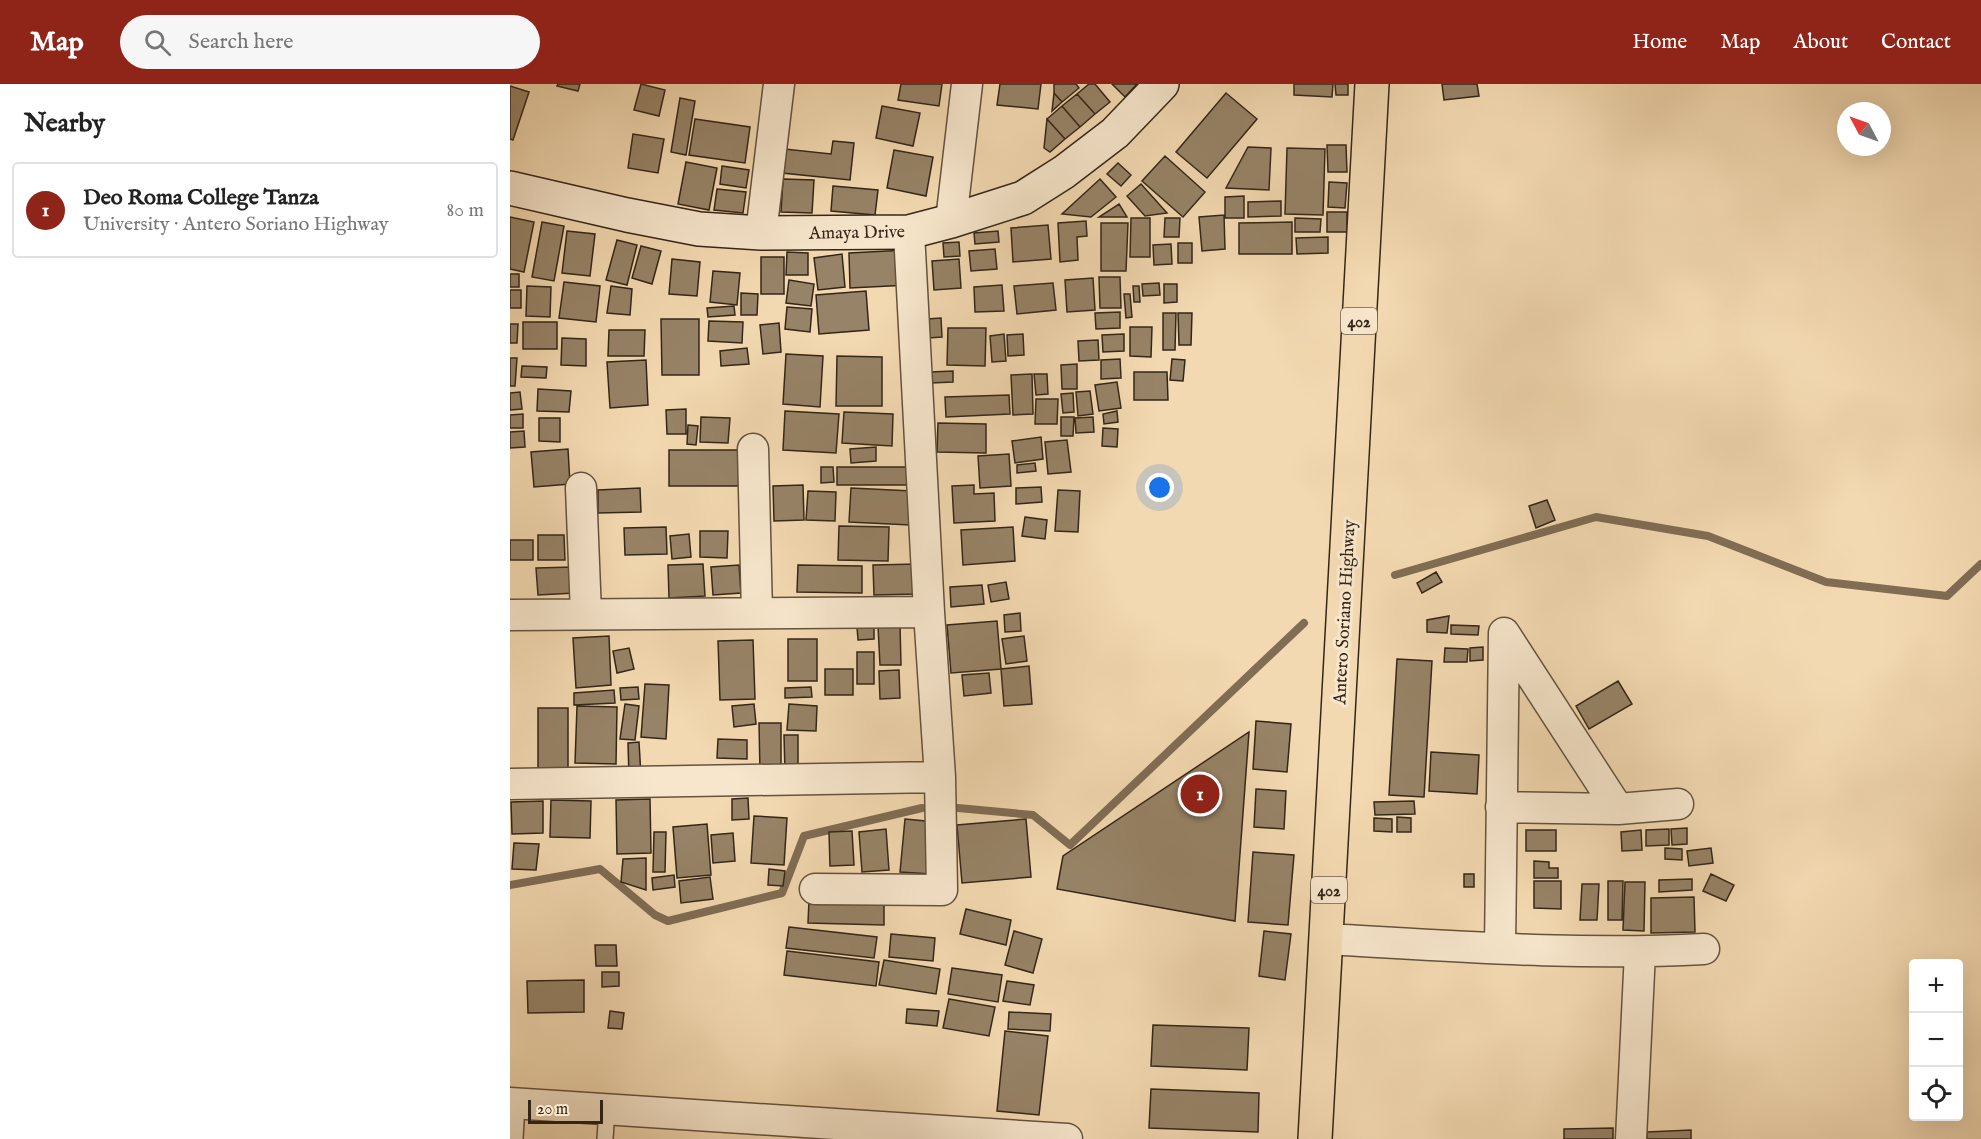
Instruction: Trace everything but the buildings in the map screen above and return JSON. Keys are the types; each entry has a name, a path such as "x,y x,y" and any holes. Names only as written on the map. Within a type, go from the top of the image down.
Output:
{"main road":[{"name":"Antero Soriano Highway","path":"1315,1139 1372,84"}],"street":[{"path":"761,233 779,84"},
{"path":"951,221 967,84"},
{"name":"Amaya Drive","path":"510,188 699,229 761,233 909,232 1023,198 1064,172 1120,128 1162,84"},
{"path":"815,889 942,890 940,777 909,232"},
{"path":"753,449 757,613"},
{"path":"581,488 586,614"},
{"path":"510,615 929,612"},
{"path":"1500,948 1504,633 1618,809"},
{"path":"510,784 940,777"},
{"path":"1501,807 1618,809 1678,804"},
{"path":"1326,939 1640,952 1704,949"},
{"path":"1631,1139 1640,952"},
{"path":"514,1103 1067,1139"}],"lane":[{"path":"514,1103 515,1139"},
{"path":"605,1139 607,1109"}],"waterway":[{"path":"1395,575 1596,517 1708,536 1826,582 1947,596 1981,564"},
{"path":"958,808 1033,815 1070,845 1304,623"},
{"path":"510,885 600,869 655,915 668,921 782,893 804,836 922,808"}],"place":[{"name":"Deo Roma College Tanza","path":"1200,794"}]}
